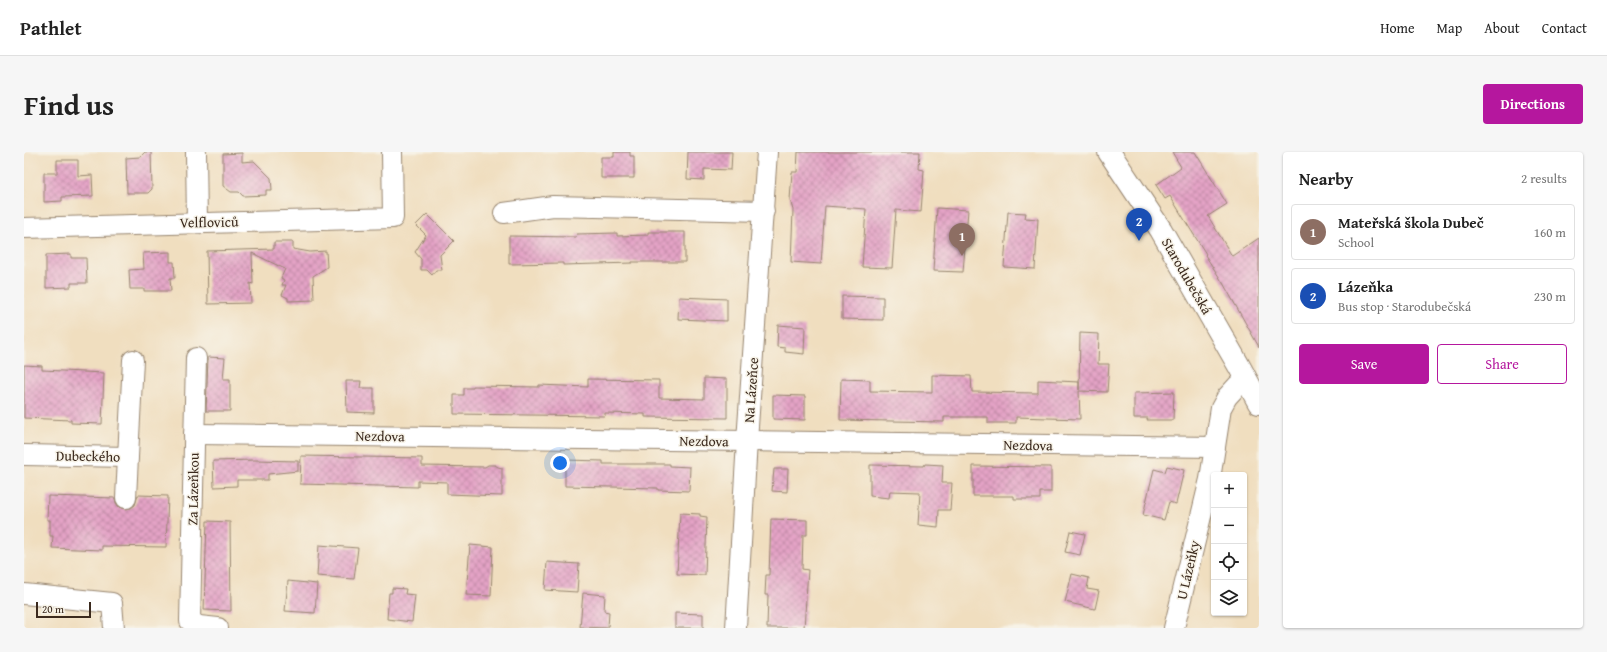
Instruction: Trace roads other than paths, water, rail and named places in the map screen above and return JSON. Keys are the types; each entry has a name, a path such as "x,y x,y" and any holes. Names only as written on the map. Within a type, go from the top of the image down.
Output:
{"street":[{"path":"196,152 197,222"},
{"name":"Velfloviců","path":"24,228 197,222 393,218 392,152"},
{"name":"Na Lázeňce","path":"736,628 767,152"},
{"name":"Starodubečská","path":"1109,152 1161,230 1248,372 1259,403"},
{"path":"504,213 554,206 764,211"},
{"name":"Za Lázeňkou","path":"196,358 190,620 199,626 218,628"},
{"name":"Dubeckého","path":"24,455 128,457 133,360"},
{"name":"U Lázeňky","path":"1174,628 1210,479 1221,408 1227,397 1248,372"},
{"name":"Nezdova","path":"194,434 1215,447"},
{"path":"126,498 128,457"},
{"path":"24,594 112,603 114,628"}],"place":[{"name":"Lázeňka","path":"1139,241"},
{"name":"Mateřská škola Dubeč","path":"962,256"}]}
